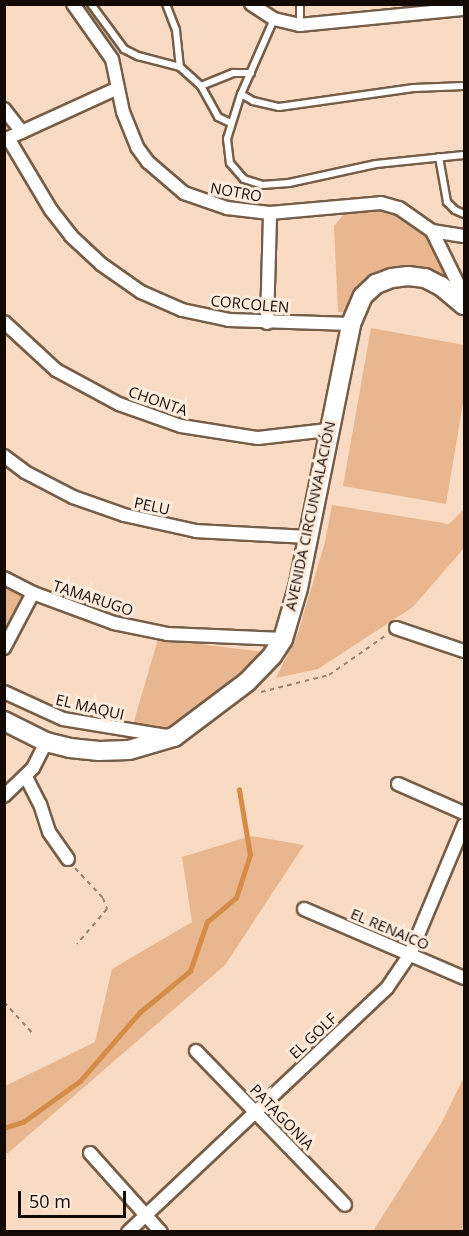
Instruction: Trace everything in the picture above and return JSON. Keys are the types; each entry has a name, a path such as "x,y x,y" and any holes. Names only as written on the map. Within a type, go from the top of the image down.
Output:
{"street":[{"name":"NOTRO","path":"73,4 112,59 126,120 137,147 167,180 204,202 227,208 270,213 381,203 399,208 432,231 465,236"},
{"path":"251,4 274,19 300,25 465,9"},
{"path":"6,139 118,88"},
{"path":"4,109 22,132"},
{"name":"CORCOLEN","path":"6,139 51,210 71,236 109,269 141,292 182,310 229,320 351,324"},
{"path":"267,323 270,213"},
{"path":"432,231 465,296"},
{"name":"AVENIDA CIRCUNVALACIÓN","path":"4,721 46,742 99,751 129,750 174,737 247,682 272,656 283,639 298,588 351,324 363,296 376,284 392,278 425,278 441,286 465,305"},
{"name":"CHONTA","path":"4,322 56,370 119,404 181,426 258,438 328,430"},
{"name":"PELU","path":"4,456 26,472 73,496 124,515 196,531 307,537"},
{"name":"TAMARUGO","path":"4,578 33,593 114,623 167,634 283,639"},
{"path":"4,648 33,593"},
{"path":"396,628 465,651"},
{"name":"EL MAQUI","path":"4,692 63,719 174,737"},
{"path":"4,796 26,777 46,742"},
{"path":"26,777 40,804 49,832 68,860"},
{"path":"398,784 465,813"},
{"name":"EL GOLF","path":"128,1232 387,988 410,954 465,825"},
{"name":"EL RENAICO","path":"304,909 465,978"},
{"name":"PATAGONIA","path":"196,1051 345,1204"},
{"path":"90,1153 161,1232"}],"lane":[{"path":"91,4 124,49 138,56 180,67 201,86 218,117 231,123"},
{"path":"166,4 176,30 180,67"},
{"path":"300,4 300,25"},
{"path":"274,19 241,94 227,139 230,163 237,173 252,184 289,183 376,164 465,154"},
{"path":"201,86 234,73 251,73"},
{"path":"241,94 253,101 279,107 414,88 465,86"},
{"path":"439,157 447,202 455,210 465,214"}],"path":[{"path":"255,694 329,675 396,628"},
{"path":"68,860 104,898 107,909 77,944"},
{"path":"4,1002 34,1035"}],"shaded area":[{"path":"364,210 383,211 411,221 428,236 449,281 422,270 399,269 349,312 338,312 334,226 345,213"},
{"path":"371,328 464,345 464,397 446,504 343,486"},
{"path":"332,505 449,524 464,509 464,548 413,607 318,669 276,678 298,633 325,542"},
{"path":"5,583 26,594 5,637"},
{"path":"158,639 264,652 209,704 165,734 132,728"},
{"path":"251,836 304,845 225,965 8,1153 5,1153 5,1086 95,1042 112,969 192,922 182,857"},
{"path":"464,1077 464,1231 373,1231 441,1124"}],"waterway":[{"path":"4,1128 23,1122 80,1081 140,1012 190,971 207,922 236,898 250,855 239,790"}]}
